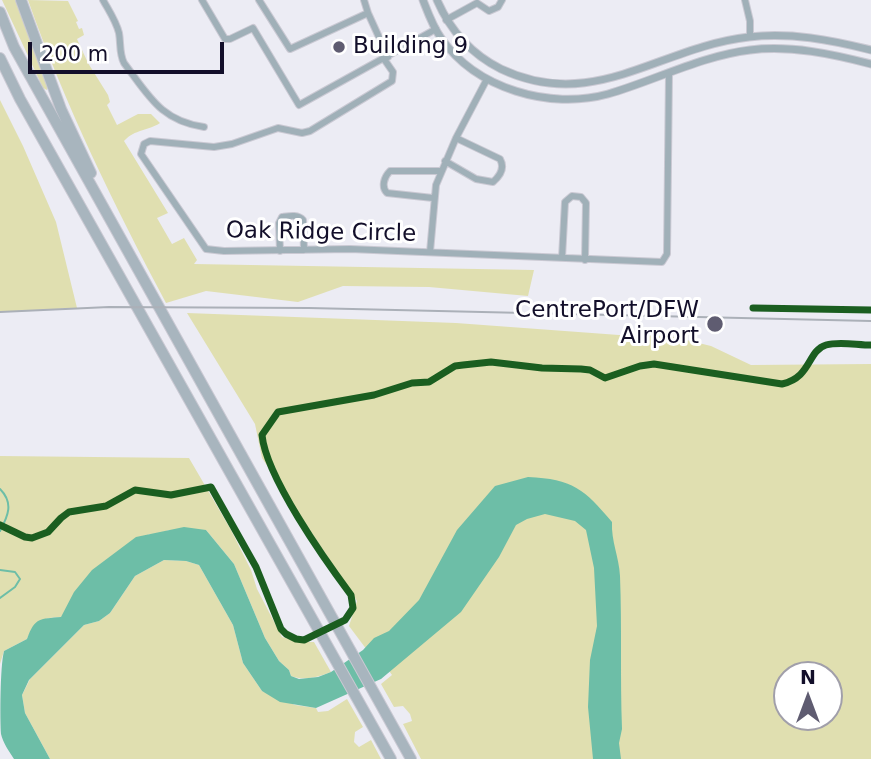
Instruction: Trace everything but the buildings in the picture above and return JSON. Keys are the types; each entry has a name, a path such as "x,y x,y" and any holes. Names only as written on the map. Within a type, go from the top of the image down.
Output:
{"highway":[{"path":"22,0 61,109 91,173 97,197"},
{"path":"0,12 15,47 97,197 411,759"},
{"path":"0,58 391,759"},
{"path":"0,69 9,77"}],"street":[{"path":"103,0 119,34 120,55 124,63 159,109 176,120 204,127"},
{"path":"202,0 225,39 230,40 253,28 299,105 436,29 446,19 476,1 489,11 498,7 502,0"},
{"path":"259,0 290,49 368,13"},
{"path":"365,0 386,58"},
{"path":"423,0 436,29 453,53 468,67 519,93 546,97 606,94 719,56 751,49 808,51 871,64"},
{"path":"437,0 446,19 464,44 495,66 518,77 546,84 603,80 693,49 750,36 808,37 871,50"},
{"path":"745,0 750,21 751,49"},
{"path":"849,59 851,45"},
{"name":"Oak Ridge Circle","path":"386,58 393,72 392,81 310,131 302,133 278,128 232,145 214,147 150,141 144,144 141,154 206,249 350,249 662,261 666,258 669,73"},
{"path":"430,252 433,198 441,171 487,79"},
{"path":"603,80 606,94"},
{"path":"445,161 483,181 493,182 499,177 502,165 500,159 456,138"},
{"path":"433,198 387,194 383,186 384,180 390,171 441,171"},
{"path":"562,258 565,202 572,196 581,197 586,203 585,260"},
{"path":"280,251 279,223 282,217 290,216 298,216 303,220 304,250"}],"shaded area":[{"path":"2,0 16,0 47,90 43,88"},
{"path":"28,0 68,1 84,35 77,39 108,95 110,102 107,105 117,125 138,114 151,114 160,123 133,134 124,141 168,213 157,218 172,244 184,238 197,260 194,264 534,270 528,296 429,287 343,286 298,302 206,291 166,303 91,154"},
{"path":"0,100 56,222 77,308 0,312"},
{"path":"187,313 456,323 670,336 711,346 751,365 871,364 871,759 421,759 403,724 412,721 410,714 403,706 394,707 381,684 392,675 387,668 376,662 349,626 357,601 262,458 255,424"},
{"path":"0,456 189,458 231,530 282,637 300,642 314,642 331,672 311,678 291,676 265,638 234,564 206,530 169,530 149,534 61,617 40,621 27,639 4,651 0,664"},
{"path":"528,477 567,483 585,494 612,522 620,576 621,759 593,759 588,707 590,660 597,626 594,568 586,530 575,521 545,514 516,525 499,557 461,612 381,679 316,708 280,702 262,691 243,663 233,625 199,565 186,561 164,560 135,576 110,613 99,621 84,625 29,680 22,695 25,713 50,759 14,759 5,744 1,734 0,717 4,651 27,639 39,620 61,617 74,592 92,570 136,537 184,527 206,530 234,564 265,638 279,661 289,670 291,676 299,679 318,677 331,672 363,650 374,638 389,631 419,600 457,530 495,486"},
{"path":"164,560 186,561 199,565 233,625 243,663 262,691 295,705 316,708 318,712 328,711 347,699 363,727 355,732 354,742 359,747 371,740 381,759 50,759 25,713 22,695 30,679 84,625 99,621 110,613 135,576"}],"waterway":[{"path":"0,489 8,504 7,515 0,531"},
{"path":"0,570 15,572 20,579 15,587 0,598"}],"railway":[{"path":"0,312 109,307 309,308 871,321"}],"cycle path":[{"path":"753,308 871,310"},
{"path":"0,525 32,538 48,532 69,512 106,506 135,490 171,495 211,487 256,567 281,629 296,639 304,640 345,620 353,608 351,595 298,518 274,473 262,435 278,412 374,395 412,383 429,382 455,366 491,362 590,370 605,378 654,364 782,384 799,376 815,353 826,345 871,345"}],"place":[{"name":"Building 9","path":"339,47"},
{"name":"CentrePort/DFW Airport","path":"715,324"}]}
